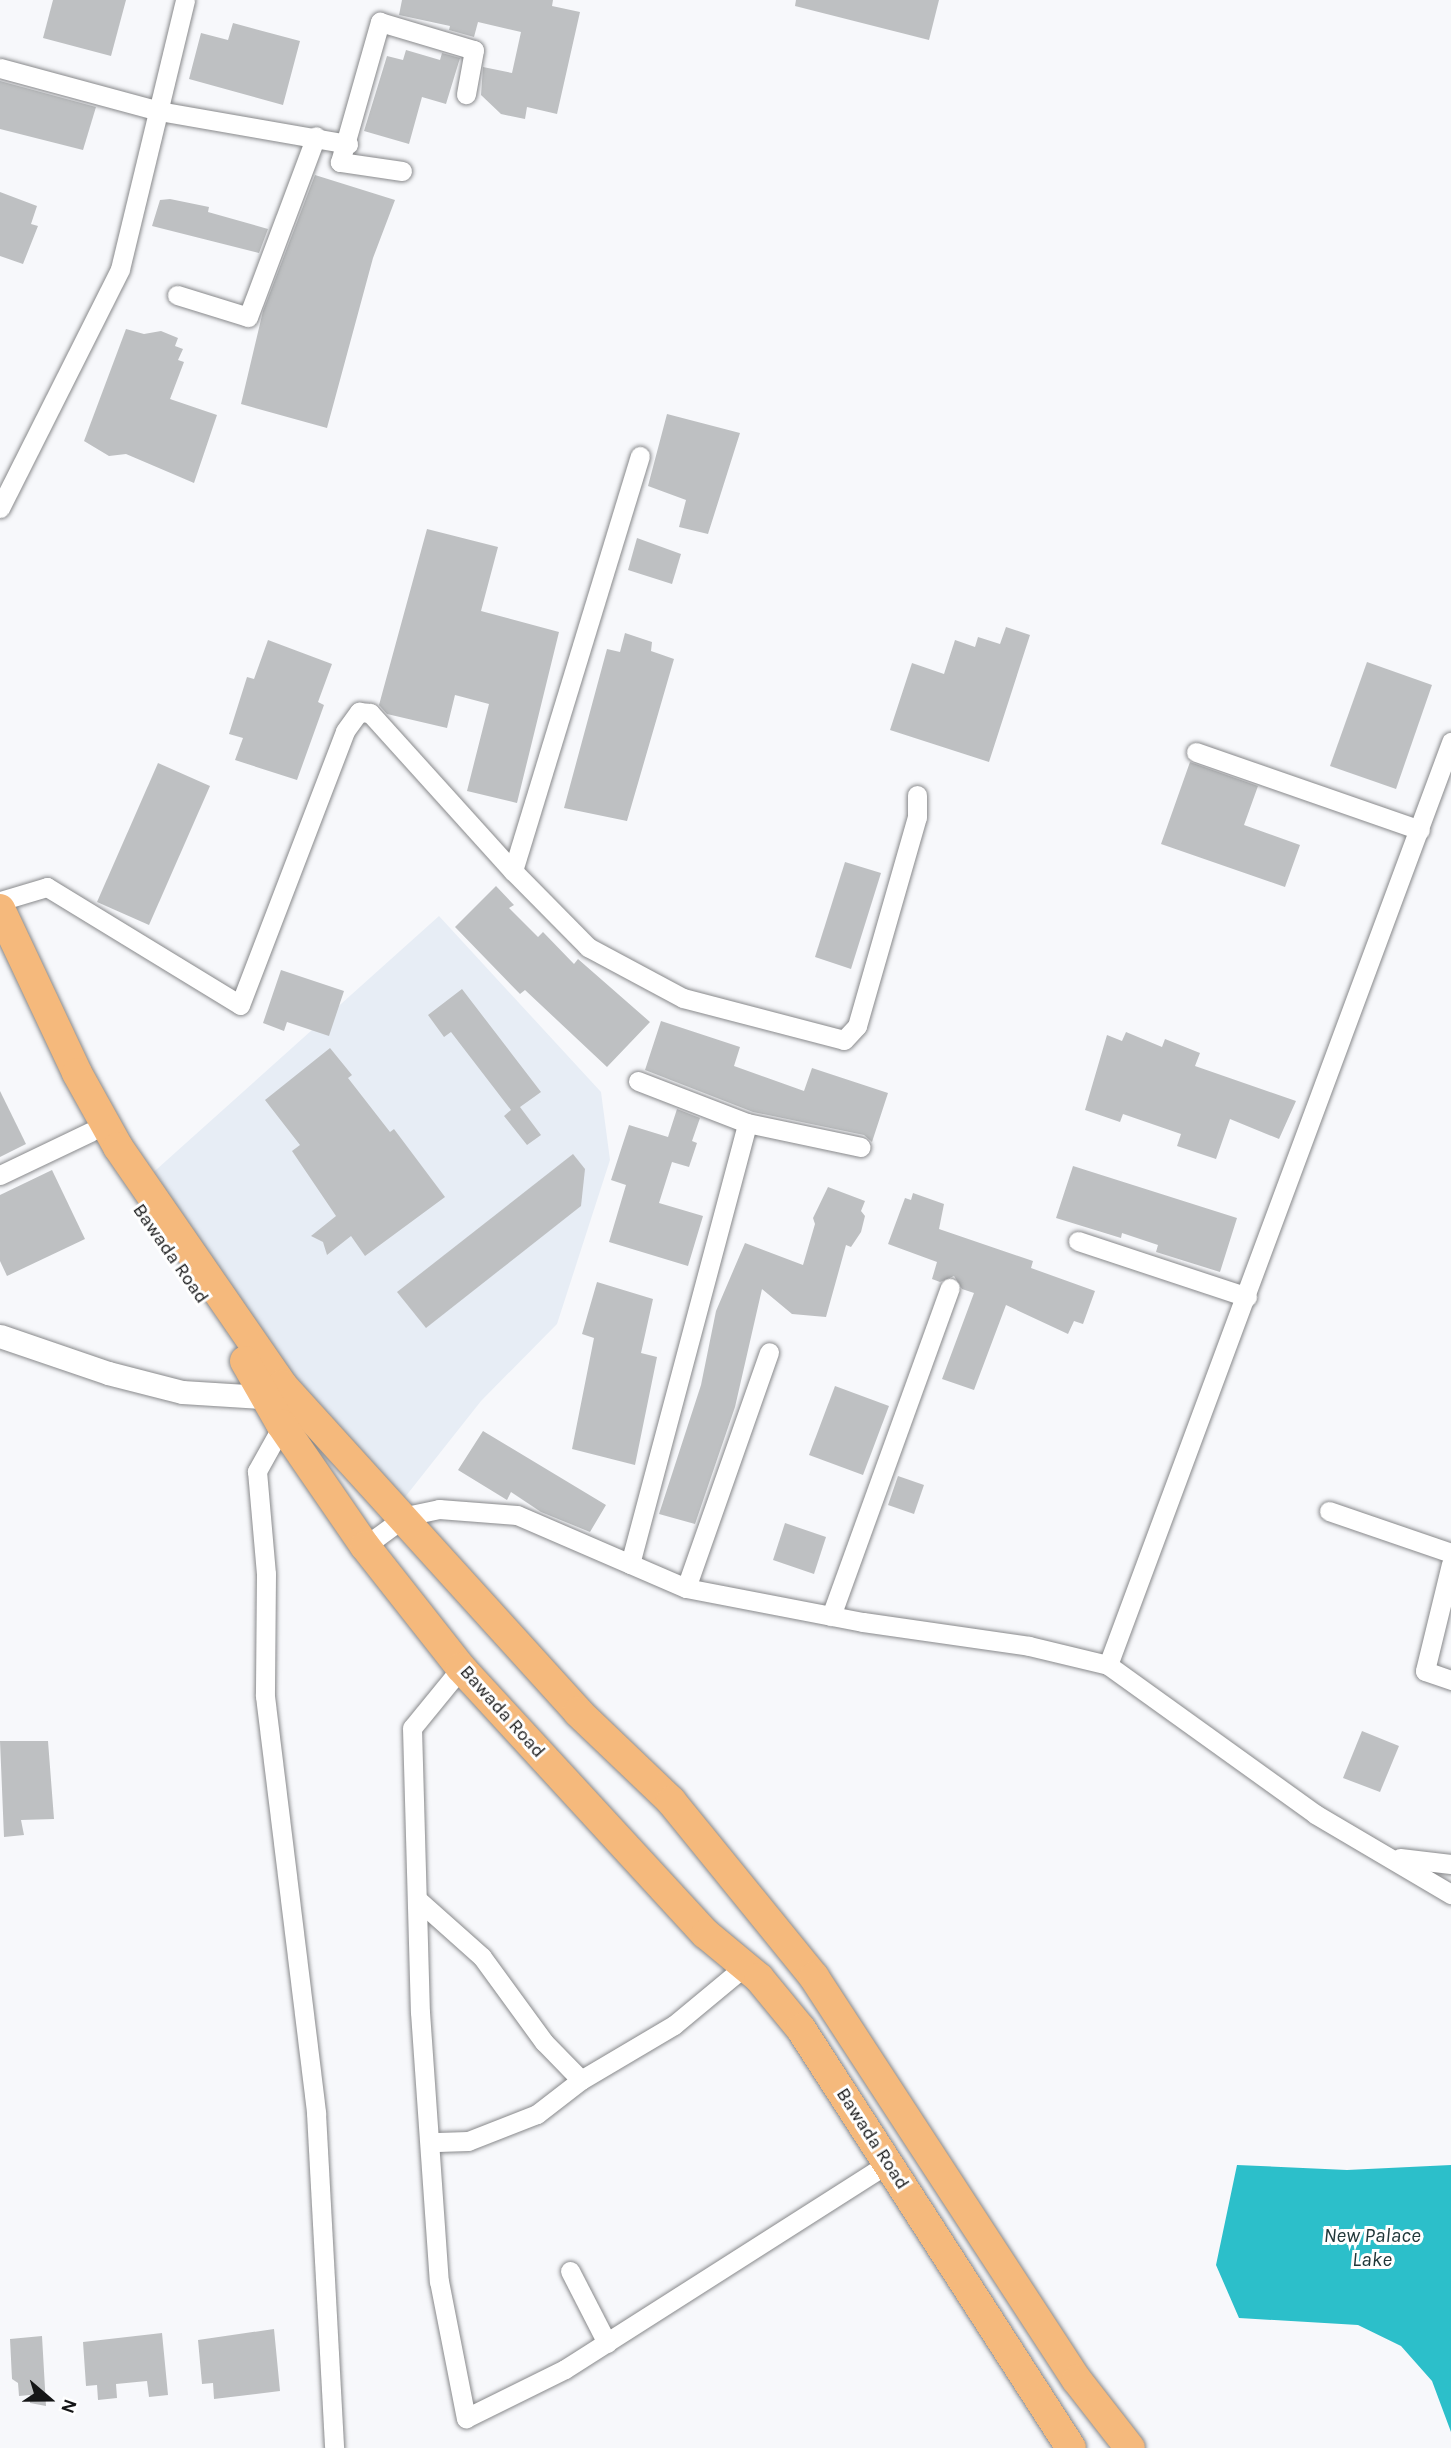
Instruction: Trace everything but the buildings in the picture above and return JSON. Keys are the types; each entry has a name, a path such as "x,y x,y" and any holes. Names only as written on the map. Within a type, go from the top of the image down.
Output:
{"main road":[{"path":"0,909 77,1073 118,1147 283,1406 403,1522 578,1712 671,1801 836,2004 1077,2381 1130,2448"},
{"name":"Bawada Road","path":"0,930 90,1132 283,1406 365,1546 461,1668 706,1934 745,1966 801,2029 1071,2448"}],"street":[{"path":"0,508 120,269 185,0"},
{"path":"402,171 340,162 348,144 380,22 474,50 466,94"},
{"path":"0,68 159,111 316,136 348,144"},
{"path":"177,295 248,317 316,136"},
{"path":"513,872 640,456"},
{"path":"0,901 47,887 240,1005 345,731 359,712 370,713 513,872 588,947 683,998 844,1040 857,1026 917,817 917,795"},
{"path":"1108,1665 1247,1297 1451,742"},
{"path":"1196,752 1420,830"},
{"path":"638,1081 747,1123 861,1147"},
{"path":"630,1564 747,1123"},
{"path":"0,1175 90,1132"},
{"path":"1077,1241 1247,1297"},
{"path":"831,1616 950,1288"},
{"path":"0,1336 108,1373 182,1392 283,1406 257,1471 267,1574 265,1696 316,2113 334,2448"},
{"path":"686,1588 769,1352"},
{"path":"365,1546 403,1522 406,1516 450,1507 517,1515 686,1588 831,1616 1029,1646 1108,1665 1315,1814 1451,1894"},
{"path":"1329,1511 1451,1553"},
{"path":"1451,1564 1425,1671 1451,1680"},
{"path":"461,1668 412,1727 417,1899 439,2281 466,2418 607,2343 888,2163"},
{"path":"1391,1857 1451,1864"},
{"path":"417,1899 482,1957 544,2042 581,2080"},
{"path":"429,2142 468,2141 527,2118 581,2080 674,2025 745,1966"},
{"path":"570,2271 607,2343"}],"shaded area":[{"path":"439,916 601,1092 610,1160 557,1324 481,1401 398,1506 312,1416 147,1178"}],"water":[{"name":"New Palace Lake","path":"1237,2165 1347,2170 1451,2165 1451,2432 1432,2381 1401,2346 1358,2325 1239,2318 1216,2265"}]}
